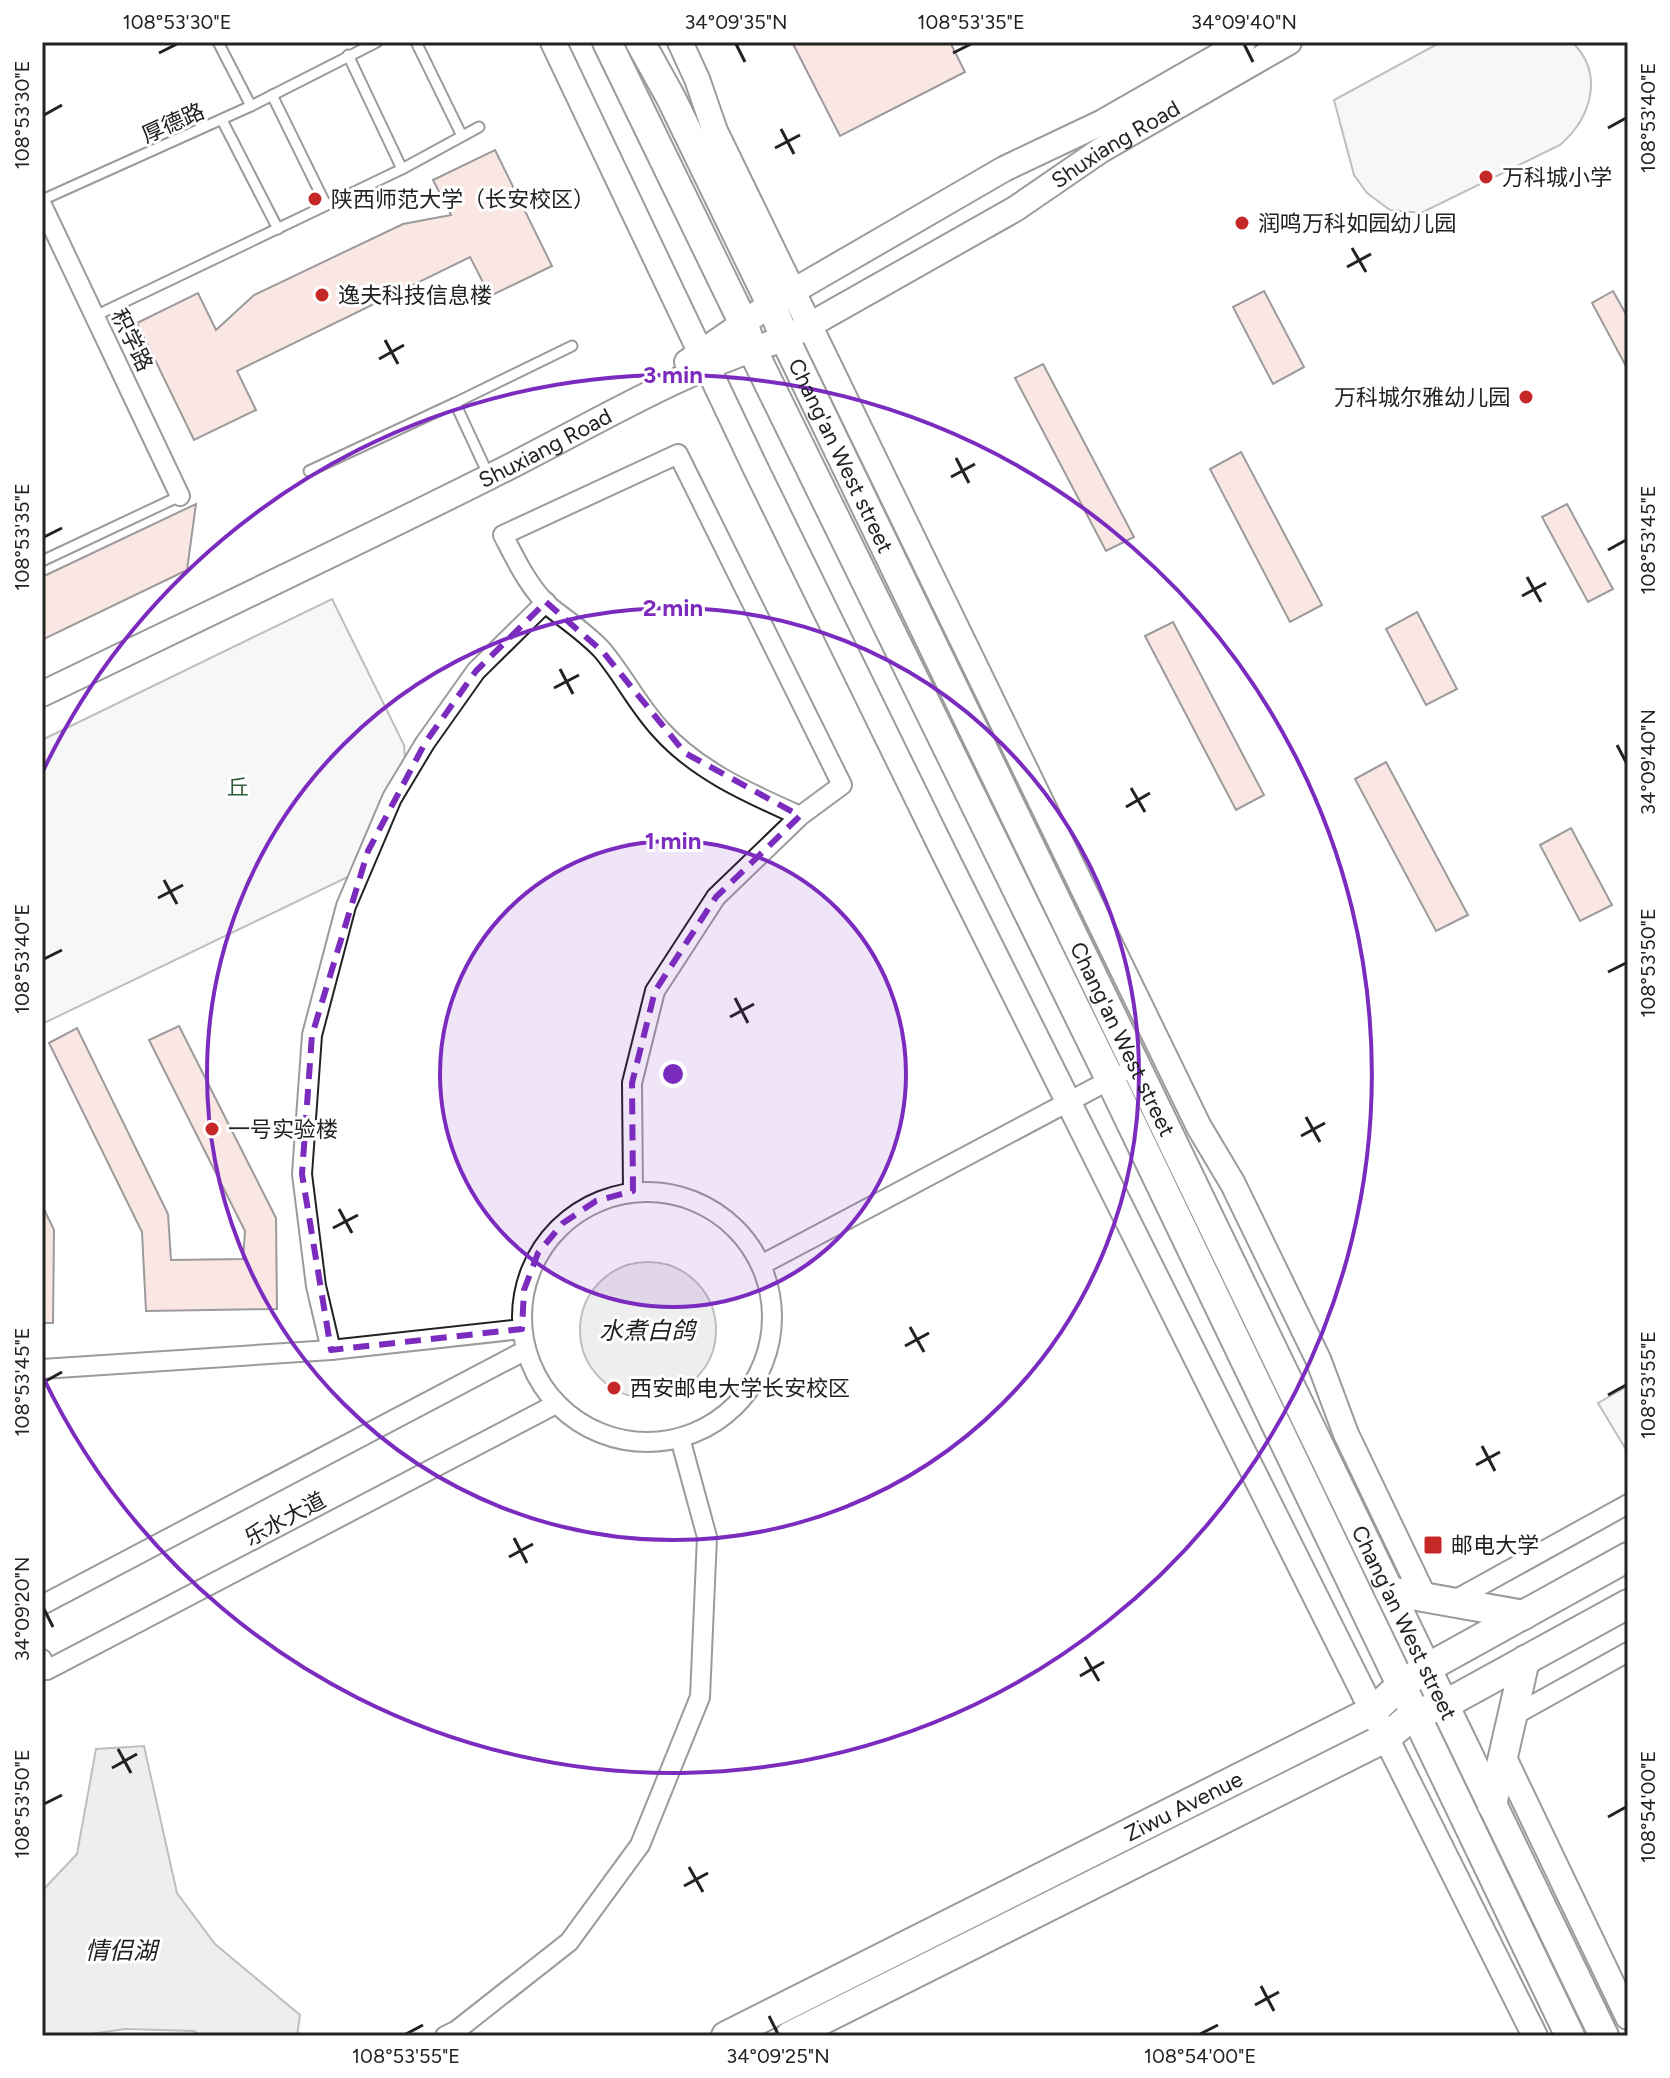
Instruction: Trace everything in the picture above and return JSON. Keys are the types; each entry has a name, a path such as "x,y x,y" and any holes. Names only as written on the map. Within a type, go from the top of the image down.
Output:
{"main road":[{"path":"553,42 704,360 1068,1101 1535,2036"},
{"name":"Chang'an West street","path":"607,42 743,322 752,349 1110,1079 1570,2036"},
{"name":"Chang'an West street","path":"640,42 782,298 1135,1066 1604,2036"},
{"path":"680,42 782,298"},
{"name":"Shuxiang Road","path":"704,360 743,322 782,298 1004,169 1103,122 1243,42"},
{"name":"Shuxiang Road","path":"42,694 704,360 752,349 797,333 1015,209 1101,150 1289,42"},
{"path":"797,333 1199,1127 1233,1184 1318,1359 1346,1434 1437,1599"},
{"name":"Shuxiang Road","path":"42,677 486,471"},
{"name":"Ziwu Avenue","path":"726,2036 1374,1710 1400,1686 1427,1668 1628,1557"},
{"path":"1389,1591 1524,1615"},
{"name":"Ziwu Avenue","path":"790,2036 1387,1737 1414,1714 1444,1705 1628,1604"},
{"path":"1492,1805 1525,1660"},
{"path":"1503,1756 1628,2017"}],"street":[{"name":"积学路","path":"42,202 180,496"},
{"path":"633,1191 632,1083 655,991 716,897 800,816 842,785 678,454 503,535 524,574 546,602 583,631 603,652 660,730 685,753 724,779 800,816"},
{"path":"331,1350 316,1286 302,1174 312,1035 346,906 392,798 425,743 476,671 546,602"},
{"path":"763,1264 1135,1066"},
{"path":"633,1191 677,1194 717,1212 748,1241 763,1264 773,1319 766,1359 748,1394 719,1421 680,1438 649,1443 615,1439 583,1426 556,1404 538,1379 526,1350 522,1329 524,1290 538,1253 563,1223 596,1201 633,1191"},
{"path":"42,1369 331,1350 522,1329"},
{"name":"乐水大道","path":"42,1605 526,1350"},
{"name":"乐水大道","path":"42,1659 47,1670 556,1404"},
{"path":"445,2036 457,2030 569,1942 640,1845 700,1697 707,1537 680,1438"},
{"path":"1437,1599 1628,1504"},
{"path":"1513,1716 1628,1652"}],"lane":[{"path":"218,42 251,106"},
{"name":"厚德路","path":"42,202 222,120 377,42"},
{"path":"416,42 462,136"},
{"path":"348,55 402,169"},
{"path":"272,95 326,205"},
{"path":"222,120 278,229"},
{"path":"94,316 402,169 479,127"},
{"path":"309,471 572,346"},
{"path":"455,403 486,471"},
{"path":"42,561 180,496"}],"highlighted area":[{"path":"546,602 603,652 685,753 800,816 716,897 655,991 632,1083 633,1191 596,1201 563,1223 538,1253 524,1290 522,1329 331,1350 302,1174 312,1035 368,851 425,743 476,671"}],"green space":[{"path":"1441,42 1572,42 1582,55 1591,82 1586,109 1580,122 1560,145 1421,213 1390,210 1367,193 1354,175 1334,100"},
{"name":"丘","path":"332,599 404,745 406,771 356,873 42,1024 42,740"},
{"path":"1628,1386 1628,1453 1598,1403"}],"water":[{"name":"水煮白鸽","path":"648,1262 674,1267 696,1282 711,1304 716,1330 711,1356 696,1378 674,1393 648,1398 622,1393 600,1378 585,1356 580,1330 585,1304 600,1282 622,1267"},
{"name":"情侣湖","path":"144,1746 177,1893 215,1944 300,2015 297,2036 200,2036 194,2031 125,2029 77,2036 42,2036 42,1891 77,1854 96,1749"}],"building":[{"path":"792,42 950,42 965,72 840,136"},
{"name":"逸夫科技信息楼","path":"495,150 552,266 490,296 470,257 237,371 256,410 194,440 137,323 198,293 216,330 254,295 403,224 451,215 433,180"},
{"path":"1264,291 1304,367 1273,384 1233,307"},
{"path":"1613,291 1628,318 1628,370 1592,303"},
{"path":"1043,364 1134,537 1106,551 1015,378"},
{"path":"1241,452 1322,605 1290,622 1210,469"},
{"path":"196,504 187,570 42,640 42,577"},
{"path":"1567,504 1613,589 1588,602 1542,517"},
{"path":"1417,612 1457,689 1426,705 1386,629"},
{"path":"1173,622 1264,795 1236,810 1145,636"},
{"path":"1386,762 1468,915 1436,931 1355,779"},
{"path":"1571,828 1612,905 1580,921 1540,845"},
{"name":"一号实验楼","path":"179,1026 276,1218 277,1309 146,1311 142,1232 49,1043 77,1028 168,1214 171,1260 243,1259 245,1231 149,1040"},
{"path":"42,1205 54,1230 53,1323 42,1323"}],"place":[{"name":"万科城小学","path":"1486,177"},
{"name":"陕西师范大学（长安校区）","path":"315,199"},
{"name":"润鸣万科如园幼儿园","path":"1242,223"},
{"name":"逸夫科技信息楼","path":"322,295"},
{"name":"万科城尔雅幼儿园","path":"1526,397"},
{"name":"一号实验楼","path":"212,1129"},
{"name":"西安邮电大学长安校区","path":"614,1388"},
{"name":"邮电大学","path":"1433,1545"}]}
